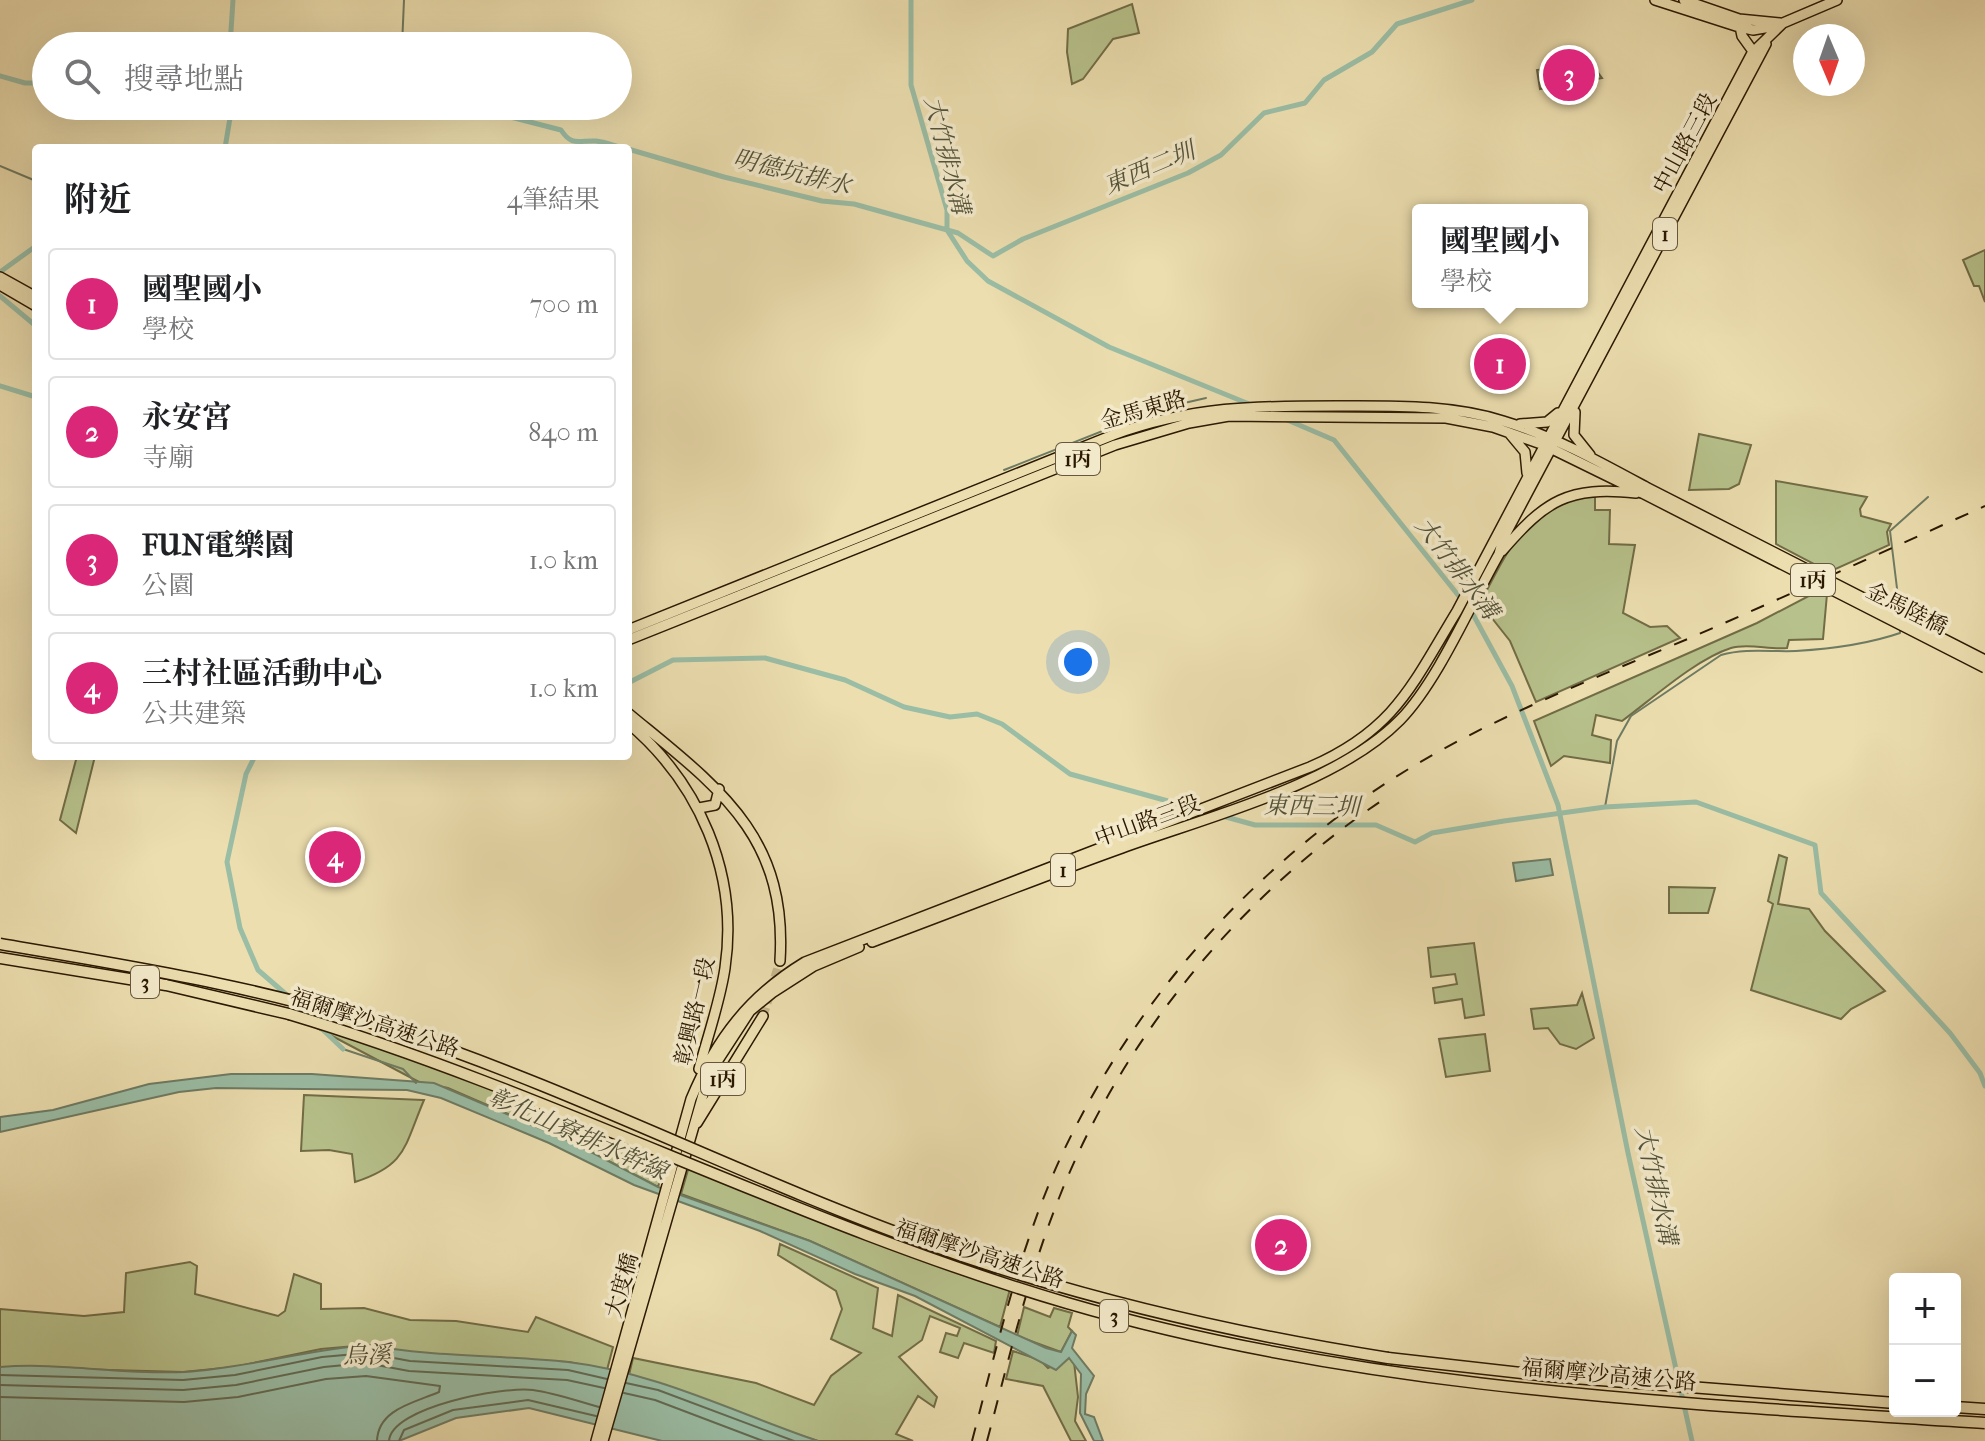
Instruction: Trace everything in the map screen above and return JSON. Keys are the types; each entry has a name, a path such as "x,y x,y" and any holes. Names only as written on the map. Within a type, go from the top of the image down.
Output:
{"highway":[{"name":"福爾摩沙高速公路","path":"0,944 151,969 245,989 395,1031 518,1075 904,1235 1063,1289 1172,1318 1311,1345 1446,1365 1889,1402"},
{"name":"福爾摩沙高速公路","path":"0,958 213,995 340,1029 539,1100 867,1236 1030,1292 1162,1328 1304,1358 1505,1386 1985,1423"},
{"path":"1961,1407 1985,1409"}],"main road":[{"path":"1655,0 1762,30 1783,23"},
{"path":"1684,0 1741,25 1756,51"},
{"name":"中山路三段","path":"1474,588 1499,554 1565,404 1756,51 1783,23 1837,0"},
{"name":"中山路三段","path":"691,1099 724,1033 760,994 805,962 1348,760 1385,734 1412,706 1474,588 1527,477 1577,401 1756,51"},
{"path":"1,280 32,295"},
{"path":"1,280 32,303"},
{"path":"1577,401 1572,424 1574,435 1577,443 1598,462"},
{"path":"1527,477 1525,452 1510,428 1547,422 1565,404"},
{"name":"金馬東路","path":"632,628 1113,435 1178,415 1254,406 1397,407 1466,412 1550,443"},
{"name":"金馬東路","path":"632,638 1115,445 1189,423 1229,416 1416,417 1510,428"},
{"name":"1丙","path":"1550,443 1598,462 1644,490"},
{"name":"1丙","path":"1550,443 1644,490"},
{"name":"1","path":"1499,554 1538,512 1569,494 1596,489 1644,490"},
{"name":"金馬陸橋","path":"1644,490 1985,660"},
{"name":"金馬陸橋","path":"1644,490 1985,668"},
{"path":"632,716 719,789 745,821 771,879 781,923 780,961"},
{"name":"彰興路一段","path":"632,727 666,758 699,808 727,896 725,969 691,1099"},
{"path":"680,780 687,772 702,775"},
{"path":"699,808 715,805 719,789"},
{"name":"中山路三段","path":"684,1141 703,1088 721,1051 750,1011 798,975 849,950 1117,846"},
{"name":"彰興路一段","path":"684,1141 763,1016"},
{"name":"1","path":"684,1141 691,1099"},
{"name":"大度橋","path":"596,1441 684,1141"},
{"name":"大度橋","path":"603,1441 684,1141"}],"shaded area":[{"path":"1132,4 1139,33 1113,39 1083,79 1072,84 1067,52 1068,29"},
{"path":"1579,63 1593,66 1602,78 1540,89 1537,70"},
{"path":"1985,250 1985,302 1963,260"},
{"path":"1699,434 1751,445 1739,484 1729,489 1689,490"},
{"path":"1776,481 1867,497 1860,509 1861,516 1891,524 1887,532 1889,545 1829,572 1776,544"},
{"path":"1595,493 1595,510 1610,510 1609,544 1635,545 1623,613 1650,627 1667,626 1680,638 1536,702 1510,641 1480,603 1512,546 1536,519 1552,508"},
{"path":"1822,589 1827,594 1823,639 1789,640 1787,648 1738,647 1717,653 1689,670 1622,721 1596,715 1592,735 1611,740 1610,763 1564,756 1551,766 1534,721 1757,623"},
{"path":"76,760 94,760 76,833 60,820"},
{"path":"1779,855 1787,858 1778,904 1809,909 1825,931 1885,991 1851,1009 1841,1019 1751,990 1773,904 1768,901"},
{"path":"1669,887 1715,888 1708,913 1669,913"},
{"path":"1474,943 1484,1015 1465,1018 1462,999 1435,1003 1433,988 1457,984 1455,974 1431,977 1428,948"},
{"path":"1582,993 1594,1038 1576,1049 1560,1044 1548,1028 1534,1029 1531,1009 1577,1005"},
{"path":"317,1028 452,1067 539,1099 668,1153 658,1187 570,1141 448,1088 419,1082"},
{"path":"1485,1034 1490,1071 1446,1077 1439,1039"},
{"path":"304,1095 424,1100 402,1152 385,1169 355,1182 352,1154 329,1150 301,1151"},
{"path":"690,1163 1010,1289 1000,1327 810,1241 681,1194"},
{"path":"780,1244 878,1288 873,1328 892,1336 898,1295 996,1341 994,1353 964,1343 958,1358 940,1352 946,1333 957,1336 960,1328 930,1316 922,1340 899,1357 937,1397 934,1407 918,1396 896,1434 913,1441 818,1441 628,1379 633,1358 756,1383 814,1405 831,1376 861,1353 831,1339 842,1309 836,1291 778,1255"},
{"path":"190,1262 197,1266 195,1294 278,1316 285,1311 294,1274 321,1284 321,1309 364,1308 410,1320 456,1321 528,1332 536,1317 613,1347 607,1370 569,1362 411,1353 367,1345 321,1349 234,1367 183,1372 0,1367 0,1309 84,1316 124,1312 126,1273"},
{"path":"1024,1307 1050,1317 1054,1308 1072,1313 1068,1327 1072,1331 1061,1352 1017,1336"},
{"path":"1013,1351 1040,1360 1048,1368 1069,1358 1074,1362 1078,1397 1075,1421 1086,1441 1071,1441 1043,1386 1006,1379"}],"water":[{"path":"1550,859 1553,875 1516,881 1513,863"},
{"path":"231,1074 312,1074 434,1083 570,1141 658,1187 810,1241 1046,1348 1061,1352 1072,1331 1076,1335 1072,1348 1094,1376 1086,1394 1085,1414 1094,1417 1103,1441 1094,1441 1080,1413 1081,1374 1069,1358 1056,1370 915,1296 855,1274 760,1231 634,1185 549,1143 441,1098 407,1090 216,1088 179,1092 0,1132 0,1117 53,1110 149,1084"},
{"name":"烏溪","path":"367,1345 600,1367 664,1384 818,1441 662,1441 529,1408 456,1418 399,1441 0,1441 0,1367 185,1372"}],"waterway":[{"path":"231,32 233,0"},
{"path":"403,32 404,0"},
{"name":"大竹排水溝","path":"911,0 911,85 947,210 947,230 967,261 988,281 1109,347 1254,406"},
{"name":"東西二圳","path":"632,150 724,177 822,201 854,204 958,233 993,256 1023,239 1188,173 1221,155 1264,113 1305,103 1324,80 1372,52 1397,24 1472,0"},
{"name":"明德坑排水","path":"0,76 32,83"},
{"path":"226,144 230,120"},
{"name":"明德坑排水","path":"522,120 561,130 572,141 608,144"},
{"path":"0,166 32,179"},
{"path":"0,272 32,249"},
{"name":"東西三圳","path":"0,296 32,323"},
{"name":"彰化山寮排水幹線","path":"0,386 32,396"},
{"path":"1004,470 1158,409 1206,398"},
{"name":"大竹排水溝","path":"1285,419 1334,440 1462,600"},
{"path":"1900,613 1890,531 1928,497"},
{"name":"大竹排水溝","path":"1469,607 1512,686 1558,805 1628,1153 1692,1441"},
{"path":"1605,807 1617,741 1631,716 1721,655 1822,649 1875,640 1900,633 1900,628"},
{"name":"東西三圳","path":"632,681 673,660 765,658 845,680 904,707 950,717 977,714 1002,724 1070,774 1255,825 1376,825 1415,842 1432,833 1504,821 1605,807 1696,802 1815,845 1821,893 1950,1033 1980,1073 1985,1086"},
{"name":"彰化山寮排水幹線","path":"253,760 246,774 227,862 240,928 258,970 288,996"},
{"name":"彰化山寮排水幹線","path":"295,1003 311,1019"},
{"name":"彰化山寮排水幹線","path":"321,1028 343,1049"},
{"path":"343,1049 403,1069 416,1083"}],"tunnel":[{"path":"763,1016 780,961"}],"railway":[{"path":"972,1441 1023,1255 1065,1148 1097,1087 1134,1029 1175,974 1220,922 1269,874 1321,829 1377,789 1467,737 1530,706 1985,506"},
{"path":"987,1441 1048,1227 1086,1138 1117,1080 1193,972 1237,923 1284,877 1334,835 1387,797"}],"place":[{"name":"FUN電樂園","path":"1569,75"},
{"name":"國聖國小","path":"1500,364"},
{"name":"三村社區活動中心","path":"335,857"},
{"name":"永安宮","path":"1281,1245"}]}
